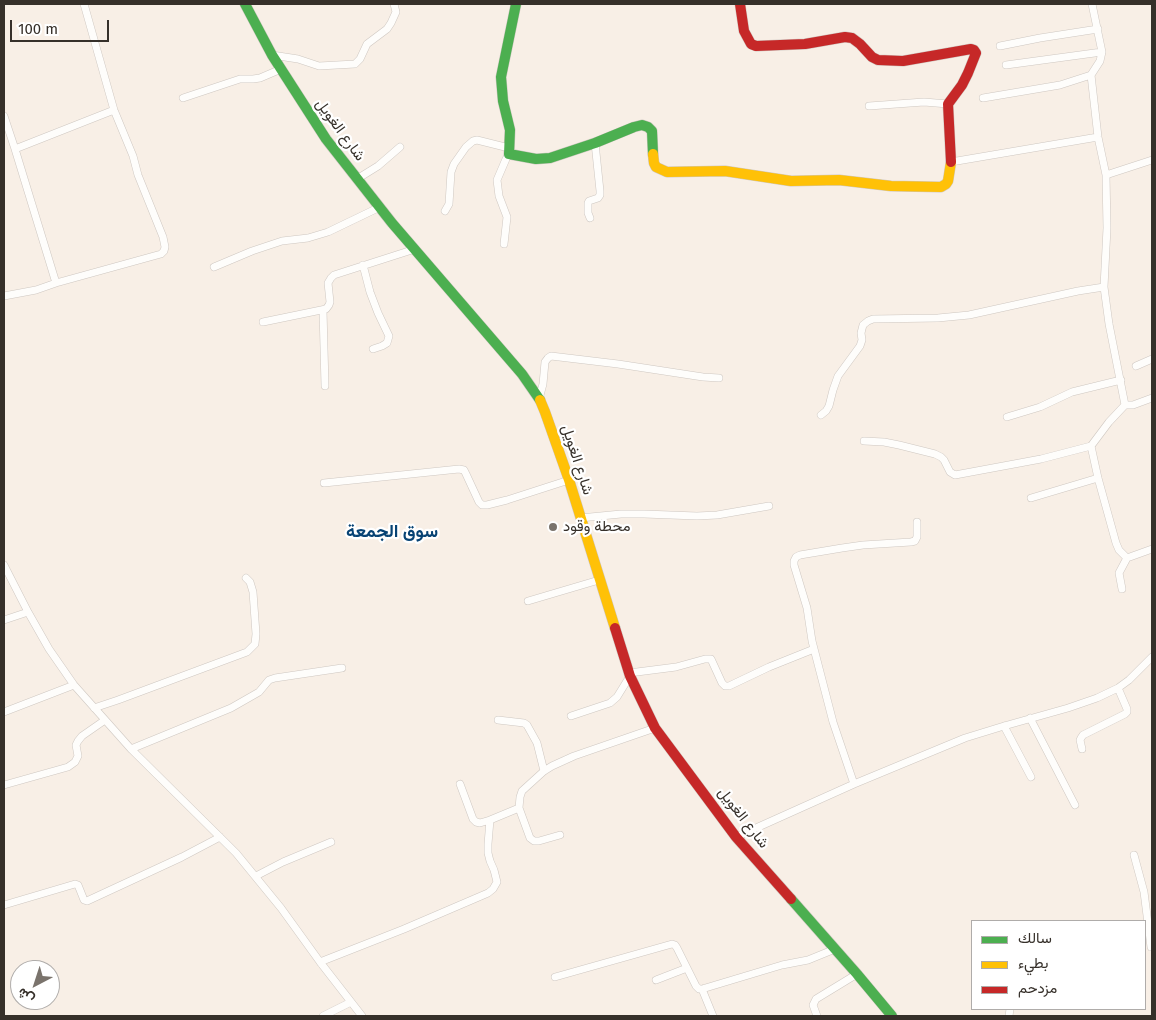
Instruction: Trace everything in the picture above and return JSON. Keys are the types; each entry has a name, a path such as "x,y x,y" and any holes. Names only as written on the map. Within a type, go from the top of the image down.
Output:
{"street":[{"path":"4,296 36,290 56,282 161,254 164,251 163,237 114,110 84,4"},
{"name":"شارع الغويل","path":"245,4 272,55 326,139 415,249 522,374 539,399 569,480 630,675 655,728 736,837 892,1016"},
{"path":"272,55 319,66 355,64 367,44 387,29 391,23 396,12 394,4"},
{"path":"504,244 507,217 497,180 509,151 510,130 503,101 501,78 516,4"},
{"path":"445,211 448,204 451,172 454,164 466,147 473,141 477,140 536,159 550,158 642,125 652,131 653,158 656,167 667,172 744,173 791,181 839,180 891,186 941,187 946,184 951,162 948,104 968,73 976,53 974,50 912,60 885,61 872,58 860,44 852,38 845,37 805,44 756,46 751,44 744,31 740,4"},
{"path":"1092,4 1102,52 1100,61 1091,75 1098,137 1106,175 1107,228 1104,287 1109,324 1125,405"},
{"path":"1000,46 1098,30"},
{"path":"1006,65 1102,52"},
{"path":"183,98 240,79 260,78 281,69"},
{"path":"983,98 1060,85 1091,75"},
{"path":"869,106 924,102 948,104"},
{"path":"15,149 114,110"},
{"path":"4,116 56,282"},
{"path":"951,162 1098,137"},
{"path":"590,218 588,203 600,195 595,143"},
{"path":"357,179 378,166 400,147"},
{"path":"1106,175 1152,160"},
{"path":"214,267 282,241 308,238 328,232 380,207"},
{"path":"263,322 326,309 330,302 328,283 334,275 415,249"},
{"path":"363,265 373,299 389,336 387,343 373,349"},
{"path":"821,415 829,406 832,390 838,376 860,346 863,325 868,321 873,319 938,318 969,315 1104,287"},
{"path":"323,310 325,386"},
{"path":"539,399 543,384 545,362 551,356 719,378"},
{"path":"1136,366 1152,359"},
{"path":"1007,417 1040,407 1072,392 1121,380"},
{"path":"864,441 884,442 935,454 944,460 950,472 955,475 1041,459 1092,446 1109,422 1125,405 1133,405 1152,398"},
{"path":"1092,446 1098,478 1116,543 1119,550 1127,558"},
{"path":"324,483 459,469 464,470 479,502 482,505 487,505 569,480"},
{"path":"1031,498 1098,478"},
{"path":"580,518 621,514 717,515 769,506"},
{"path":"854,784 833,722 794,560 800,555 863,545 915,541 917,537 917,522"},
{"path":"1122,589 1118,573 1127,558 1152,548"},
{"path":"4,564 49,649 74,685 131,750 256,876 362,1016"},
{"path":"94,708 248,652 255,644 256,634 253,592 250,582 246,578"},
{"path":"528,601 599,580"},
{"path":"4,620 28,612"},
{"path":"571,716 610,703 617,697 630,675 676,667 711,658 722,683 725,686 729,686 814,649"},
{"path":"736,837 854,784 965,738 1097,698 1118,688 1129,680 1152,657"},
{"path":"131,750 231,708 259,692 269,680 342,668"},
{"path":"4,712 74,685"},
{"path":"1082,749 1080,740 1083,735 1127,712 1118,688"},
{"path":"1030,718 1075,805"},
{"path":"4,785 68,767 75,762 78,756 76,745 78,741 105,720"},
{"path":"498,720 527,725 536,743 544,771"},
{"path":"1004,726 1031,777"},
{"path":"560,835 538,842 530,838 519,808 522,791 552,766 574,756 655,728"},
{"path":"460,784 473,819 476,822 480,823 490,820 519,808"},
{"path":"320,962 488,894 497,882 488,853 490,820"},
{"path":"4,905 75,884 78,885 84,900 87,901 220,838"},
{"path":"256,876 283,862 331,842"},
{"path":"1134,855 1145,900 1149,947"},
{"path":"554,978 672,944 677,948 696,986 702,989 782,965 808,960 835,949"},
{"path":"656,980 686,968"},
{"path":"817,1016 813,1005 816,999 857,974"},
{"path":"702,989 713,1016"},
{"path":"323,1016 351,1002"}],"traffic: fast":[{"path":"245,4 272,55 326,139 392,223 522,374 540,400"},
{"path":"516,4 501,77 503,101 510,130 509,154 536,159 550,158 642,125 652,131 653,154"},
{"path":"791,899 892,1016"}],"traffic: slow":[{"path":"653,154 656,167 667,172 725,171 791,181 839,180 891,186 941,187 948,181 951,162"},
{"path":"540,400 569,480 615,628"}],"traffic: jam":[{"path":"740,4 744,31 751,44 756,46 805,44 845,37 852,38 872,57 878,60 903,61 974,50 976,53 968,73 948,104 951,162"},
{"path":"615,628 630,676 655,728 736,837 791,899"}],"place":[{"name":"محطة وقود","path":"553,527"}],"district":[{"name":"سوق الجمعة","path":"392,532"}]}
